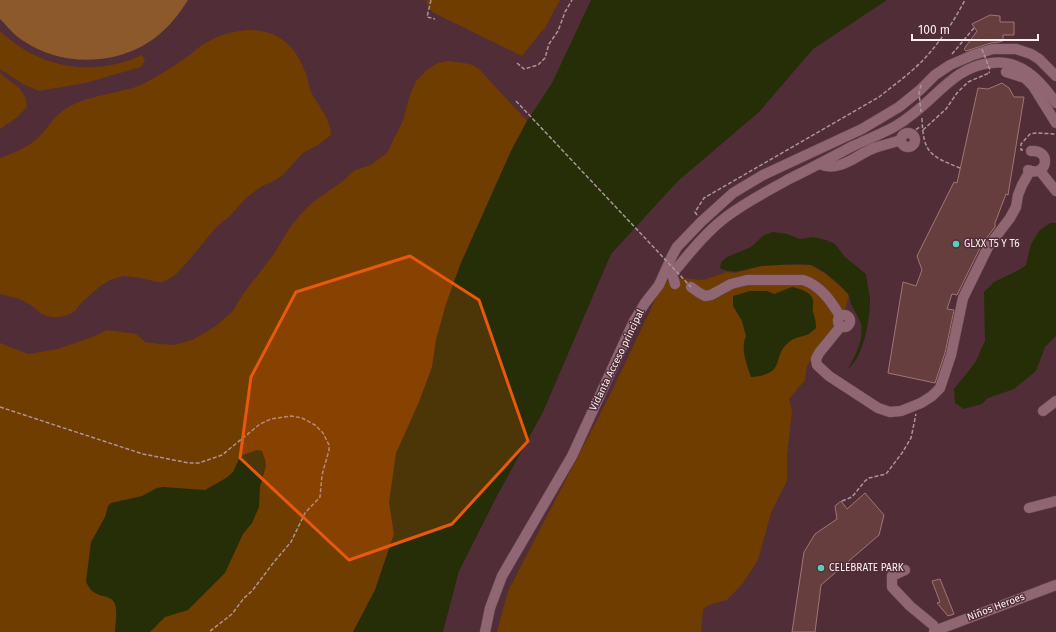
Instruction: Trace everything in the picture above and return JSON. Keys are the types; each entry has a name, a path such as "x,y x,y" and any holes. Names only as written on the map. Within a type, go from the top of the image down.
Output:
{"street":[{"name":"Vidanta Acceso principal","path":"485,632 490,608 502,576 572,456 639,311 659,285 677,247 701,222 733,193 763,174 862,128 899,107 920,90 935,75 950,65 993,49 1016,49 1031,54 1039,59 1056,76"},
{"path":"675,284 672,274 695,246 725,217 757,196 893,127 914,113 964,71 982,64 1006,62 1022,68 1035,77 1054,96"},
{"path":"1006,72 1025,78 1033,86 1056,123"},
{"path":"819,164 826,167 839,165 874,148 902,140 904,145 908,147 915,142 915,137 911,133"},
{"path":"691,286 705,296 711,295 731,284 747,280 803,280 812,283 822,292 840,316 846,315 850,322 845,327 841,326 818,353 816,359 817,365 878,408 890,412 901,411 917,405 932,396 940,388 951,355 963,298 988,248 1010,218 1016,207 1018,195 1022,185 1033,171 1045,165 1044,156 1036,150 1031,151"},
{"path":"1033,171 1056,191"},
{"path":"1043,411 1056,400"},
{"path":"1029,508 1056,501"},
{"path":"906,570 892,576 892,586 936,631"},
{"name":"Niños Heroes","path":"936,631 1056,585"}],"path":[{"path":"431,0 427,17 435,19"},
{"path":"517,63 524,69 538,65 545,58 549,44 558,31 565,12 572,0"},
{"path":"701,222 695,212 704,198 878,97 896,84 933,49 952,24 965,0"},
{"path":"922,130 946,109 957,93 968,82 989,73 990,70 982,49"},
{"path":"921,84 919,93 924,144 933,155 960,168"},
{"path":"516,101 691,286"},
{"path":"911,133 922,126"},
{"path":"1031,151 1021,150 1021,144 1030,134 1056,134"},
{"path":"842,501 852,497 869,478 886,474 911,438 917,405"},
{"path":"0,407 143,454 189,463 199,463 222,455 260,424 271,419 291,416 302,418 314,425 323,433 329,445 329,450 322,475 320,497 305,513 291,542 255,588 244,598 232,614 209,632"}],"highlighted area":[{"path":"410,256 479,300 528,441 452,524 349,560 240,458 251,377 296,292"}],"shaded area":[{"path":"0,0 188,0 170,24 148,43 113,57 94,60 56,56 38,49 22,40 0,19"},
{"path":"427,0 560,0 545,28 522,56 432,12 426,2"},
{"path":"591,0 887,0 813,49 759,112 678,181 611,254 543,412 498,494 459,571 443,632 353,632 375,590 394,534 389,502 396,453 419,402 432,367 436,340 446,304 461,263 511,151 527,121 552,83"},
{"path":"247,30 268,33 276,36 291,47 302,63 312,94 327,118 331,135 318,145 303,153 282,176 262,186 246,198 230,216 217,226 175,275 163,282 124,276 110,280 99,287 80,304 76,310 70,314 60,317 51,317 42,314 31,305 20,299 0,294 0,158 16,152 31,143 40,136 59,114 76,103 86,99 136,87 156,77 189,56 199,47 217,37 228,33"},
{"path":"0,31 15,44 32,54 67,66 105,66 123,62 142,55 145,60 141,67 85,83 39,91 23,84 0,69"},
{"path":"448,61 470,64 479,69 527,121 511,151 461,263 446,304 436,340 432,367 419,402 389,502 394,534 375,590 353,632 0,632 0,343 28,354 58,349 95,336 107,330 136,334 145,342 174,345 192,340 216,326 233,311 243,294 274,254 289,229 300,215 313,202 343,181 355,170 371,165 387,153 403,121 410,95 416,81 428,69 438,63"},
{"path":"0,72 21,90 26,100 27,107 16,118 0,129"},
{"path":"1050,223 1056,223 1056,336 1045,347 1036,371 1014,389 988,398 982,404 964,409 955,403 954,389 975,363 985,341 984,292 994,282 1026,265 1031,244 1040,230"},
{"path":"773,232 787,234 800,239 813,237 835,244 845,257 866,274 870,299 869,317 865,338 858,356 847,370 856,354 862,330 861,324 851,304 848,294 840,285 820,270 807,264 756,267 741,271 731,271 720,268 721,262 727,257 751,247 764,235"},
{"path":"810,265 826,274 849,294 843,319 824,340 807,366 805,380 789,399 792,410 787,456 787,481 771,513 758,560 743,583 727,600 711,604 703,609 701,632 497,632 508,591 611,393 658,294 666,282 680,278 703,280 727,272 735,273 762,266"},
{"path":"792,287 810,294 812,297 816,328 809,334 791,340 783,348 777,364 770,373 751,377 744,352 744,341 746,336 742,321 733,306 733,296 750,291 767,291 774,294"},
{"path":"257,450 262,451 266,466 260,487 259,507 252,523 243,534 225,573 188,610 165,617 150,632 115,632 116,612 114,601 98,595 89,588 86,581 91,542 105,517 108,506 111,503 142,496 157,488 163,487 205,490 226,478 233,472 239,459 243,455"}],"building":[{"path":"990,15 1000,16 1000,22 1014,22 1014,35 1003,35 1003,41 991,43 966,51 964,49 977,31 972,24"},
{"name":"GLXX T5 Y T6","path":"1002,83 1009,88 1014,97 1024,97 1008,195 1006,194 995,223 995,227 982,244 957,295 952,294 947,309 954,310 945,353 935,383 888,373 903,282 916,286 922,270 917,256 954,182 957,183 978,88 988,89"},
{"name":"CELEBRATE PARK","path":"865,493 884,515 879,535 821,585 815,632 792,632 804,552 815,534 837,519 835,506 841,501 847,509"},
{"path":"940,579 954,614 948,616 937,603 940,602 932,581"}],"place":[{"name":"GLXX T5 Y T6","path":"956,244"},
{"name":"CELEBRATE PARK","path":"821,568"}]}
